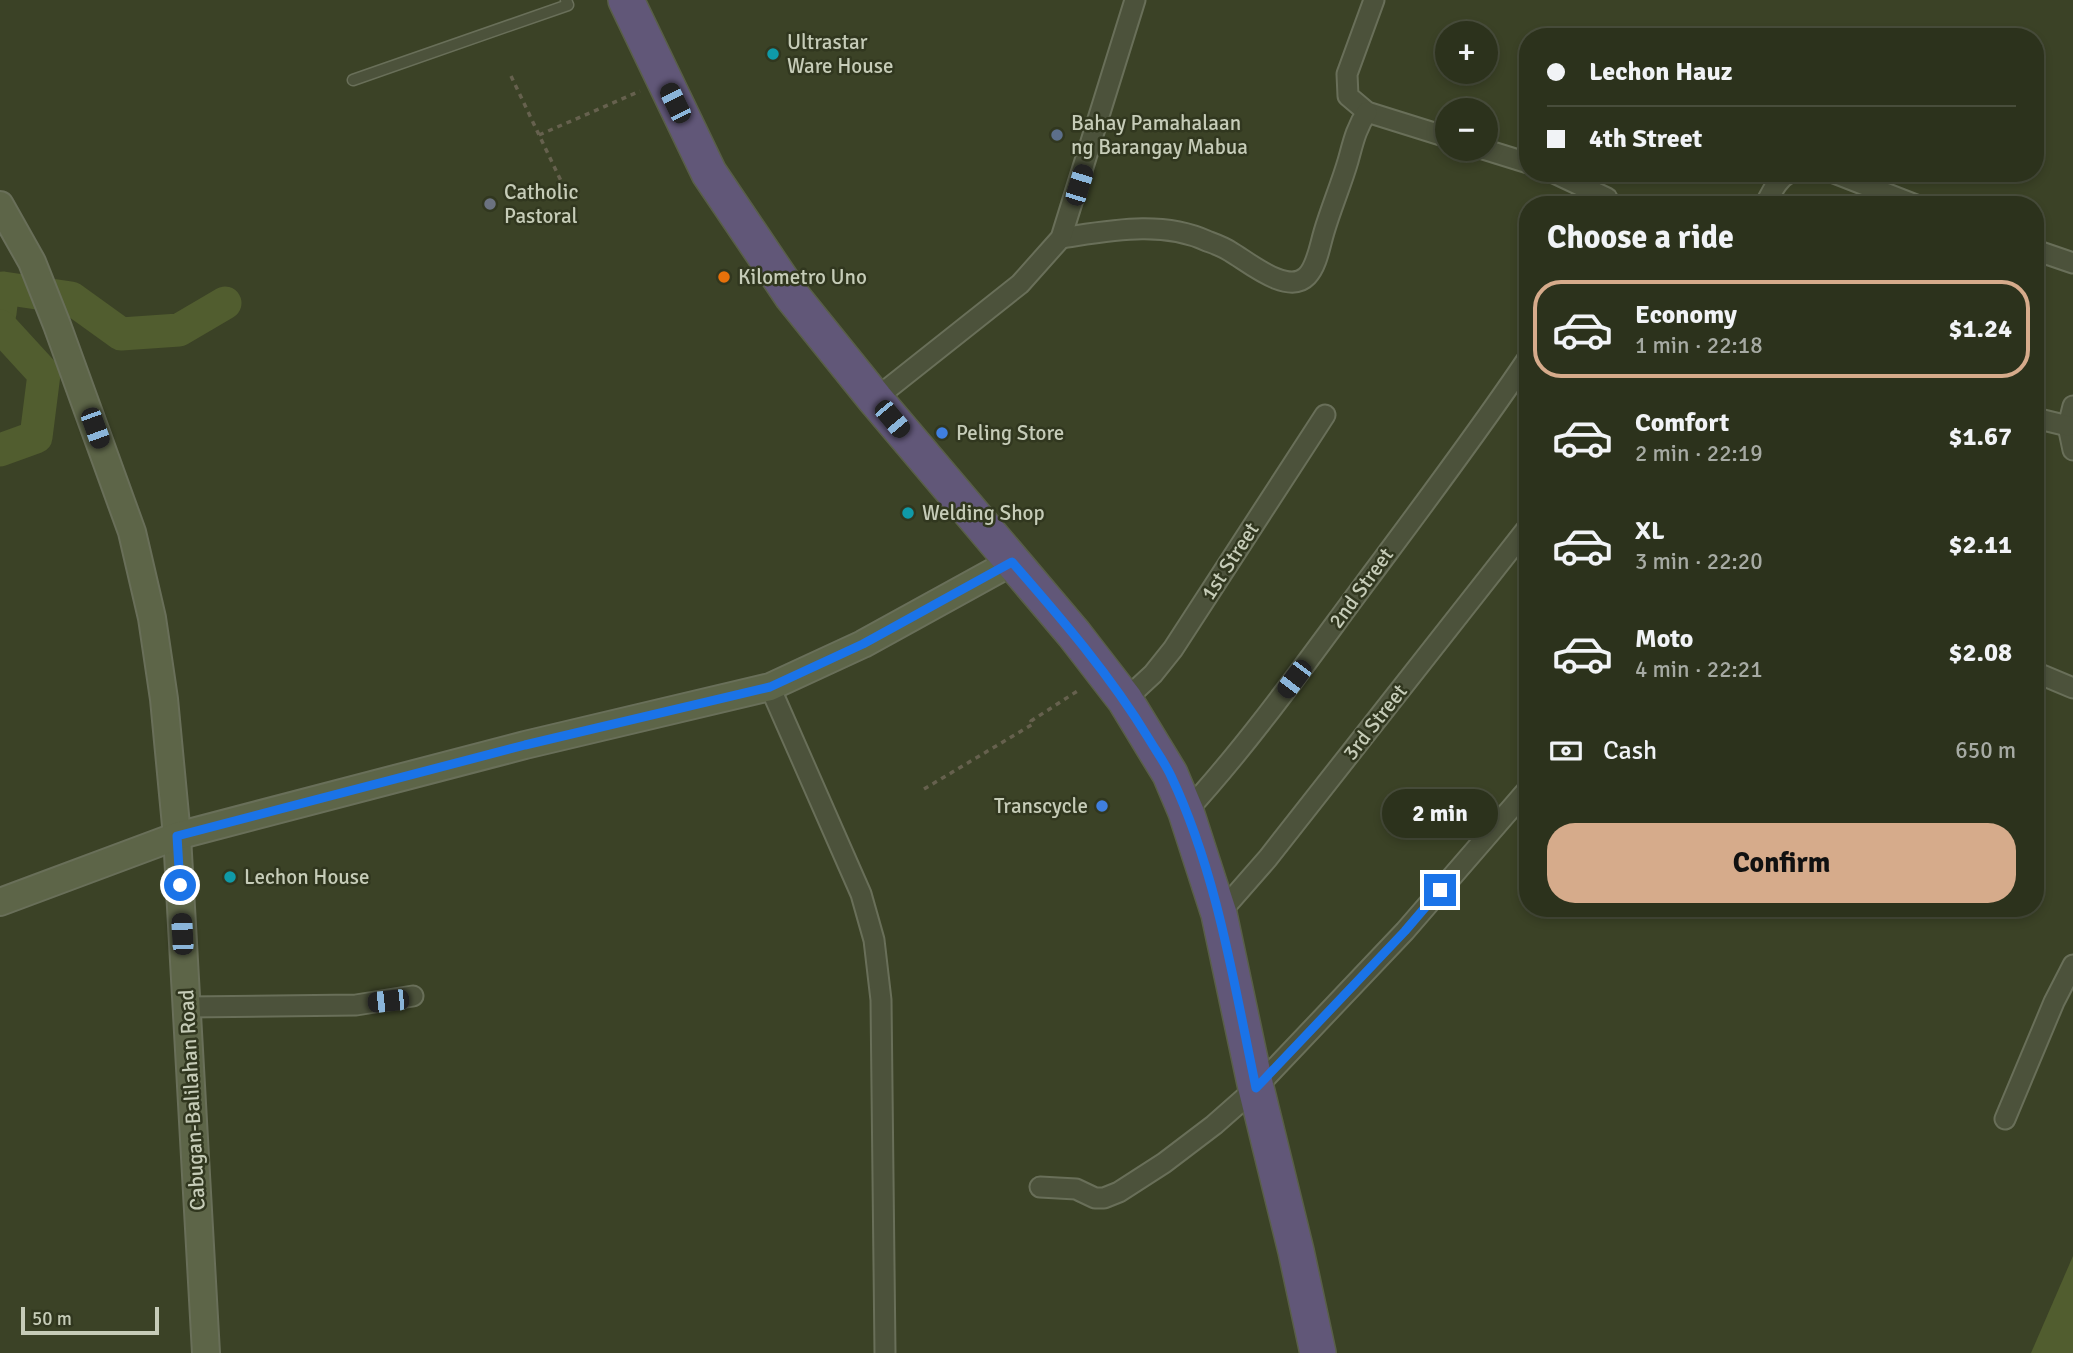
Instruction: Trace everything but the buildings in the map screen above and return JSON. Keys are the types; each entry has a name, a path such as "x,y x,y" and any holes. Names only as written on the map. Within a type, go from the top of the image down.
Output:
{"highway":[{"path":"626,0 709,173 792,296 1074,634 1125,699 1170,774 1186,812 1219,914 1256,1088 1318,1353"}],"street":[{"path":"876,399 1020,284 1060,238 1135,0"},
{"path":"1374,0 1347,74 1348,96 1367,112 1435,133"},
{"path":"1060,238 1110,231 1168,229 1192,234 1229,250 1262,272 1280,280 1298,281 1307,276 1318,253 1358,124 1367,112"},
{"path":"1498,154 1519,160"},
{"path":"1573,182 1603,196"},
{"path":"1857,182 1893,196"},
{"name":"Cabugan-Balilahan Road","path":"0,205 32,262 57,325 132,532 152,618 164,699 177,836 206,1353"},
{"path":"2044,253 2073,263"},
{"name":"2nd Street","path":"1186,812 1235,756 1323,640 1519,371"},
{"path":"2073,406 2068,426 2073,450"},
{"name":"1st Street","path":"1125,699 1153,674 1173,649 1325,415"},
{"path":"2044,420 2068,426"},
{"name":"3rd Street","path":"1219,914 1268,858 1519,538"},
{"path":"0,902 177,836 525,745 770,687 863,644 1012,562"},
{"path":"2044,677 2073,688"},
{"path":"770,687 861,894 874,940 881,1000 885,1353"},
{"path":"1040,1187 1076,1189 1095,1198 1104,1198 1119,1192 1214,1125 1256,1088 1405,931 1519,799"},
{"path":"2006,1119 2054,1002 2073,965"},
{"path":"187,1007 356,1005 413,996"}],"lane":[{"path":"353,80 568,5 566,0"}],"path":[{"path":"511,76 571,202"},
{"path":"539,135 664,80"},
{"path":"924,789 1033,724 1031,722 1079,690"}],"shaded area":[{"path":"2073,1256 2073,1353 2031,1353"}],"waterway":[{"path":"0,313 3,288 71,298 121,334 179,330 225,303"},
{"path":"0,326 44,374 36,437 0,450"}],"place":[{"name":"Ultrastar Ware House","path":"773,54"},
{"name":"Bahay Pamahalaan ng Barangay Mabua","path":"1057,135"},
{"name":"Catholic Pastoral","path":"490,204"},
{"name":"Kilometro Uno","path":"724,277"},
{"name":"Peling Store","path":"942,433"},
{"name":"Welding Shop","path":"908,513"},
{"name":"Transcycle","path":"1102,806"},
{"name":"Lechon House","path":"230,877"}],"route":[{"path":"180,885 177,836 525,745 770,687 863,644 1012,562 1125,699 1170,774 1186,812 1219,914 1256,1088 1405,931 1440,890"}]}
